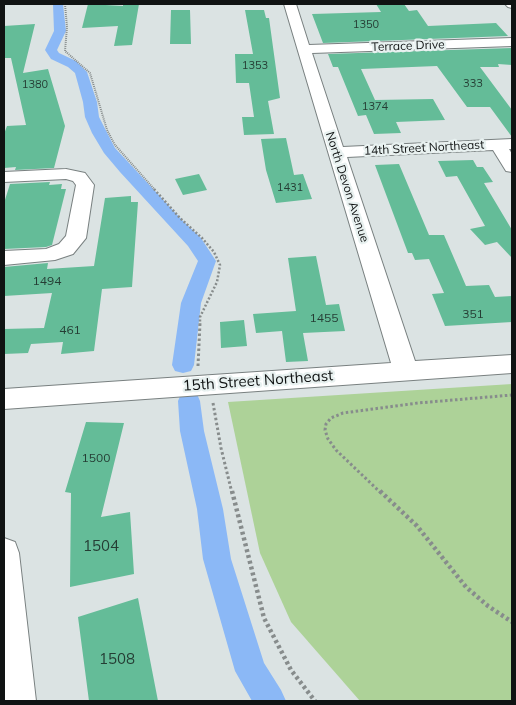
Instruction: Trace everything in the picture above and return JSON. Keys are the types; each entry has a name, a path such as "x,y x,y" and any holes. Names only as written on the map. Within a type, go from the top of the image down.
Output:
{"street":[{"name":"North Devon Avenue","path":"290,4 406,371"},
{"name":"Terrace Drive","path":"305,49 512,42"},
{"name":"14th Street Northeast","path":"336,152 505,144"},
{"path":"505,144 512,167"},
{"path":"4,177 66,174 79,177 85,185 76,238 66,249 48,255 4,258"},
{"name":"15th Street Northeast","path":"4,399 512,364"},
{"path":"4,553 18,701"}],"path":[{"path":"65,4 68,28 64,51 82,64 90,73 107,130 116,145 180,218 214,252 220,265 217,282 200,317 198,370 210,384 221,448 264,618 291,670 316,701"},
{"path":"512,395 418,403 344,413 331,418 326,424 325,430 328,439 341,456 417,526 466,587 488,606 512,622"}],"green space":[{"path":"512,384 512,701 360,701 291,622 260,553 228,402"}],"building":[{"path":"88,4 123,6 123,4 139,4 132,45 114,46 118,26 82,28"},
{"path":"376,4 404,4 409,11 417,10 428,26 496,23 508,36 323,43 312,14 381,12"},
{"path":"171,10 190,10 191,44 170,44"},
{"path":"245,10 264,10 266,18 269,18 280,98 268,101 274,134 244,135 242,117 254,117 249,83 236,83 235,54 253,54"},
{"path":"35,24 23,73 48,69 65,126 54,168 15,170 16,167 4,168 4,134 7,126 26,125 11,58 4,58 4,26"},
{"path":"512,48 512,65 498,64 499,67 480,67 512,110 512,137 490,107 467,107 437,66 361,69 375,100 433,99 445,120 396,122 401,133 374,134 366,115 358,116 338,67 333,67 328,54"},
{"path":"286,138 294,175 303,174 312,199 276,203 266,170 261,139"},
{"path":"473,160 477,167 483,167 493,182 484,183 512,230 512,258 497,242 485,245 470,229 485,226 457,176 446,177 438,161"},
{"path":"399,164 429,235 444,235 466,286 489,285 495,297 512,296 512,322 445,326 432,294 444,293 429,259 415,260 412,253 408,253 375,165"},
{"path":"199,174 207,190 183,195 175,179"},
{"path":"50,182 49,185 62,184 61,189 66,189 52,245 4,249 4,203 10,184"},
{"path":"131,196 131,202 138,202 132,287 102,289 94,351 61,354 63,342 31,344 28,353 4,354 4,329 44,328 52,293 4,296 4,267 48,263 47,269 94,266 105,198"},
{"path":"316,256 326,305 339,304 345,331 303,333 308,361 286,362 282,331 256,333 253,314 296,311 288,258"},
{"path":"244,320 247,346 221,348 220,322"},
{"path":"86,422 124,423 101,517 130,512 134,574 70,587 71,493 65,492"},
{"path":"138,598 158,701 89,701 78,617"}],"waterway":[{"path":"58,4 60,31 51,50 55,56 72,64 81,72 90,102 92,117 99,133 109,150 125,169 195,242 207,261 191,303 183,365"},
{"path":"189,401 192,431 210,509 217,559 251,671 270,701"}]}
